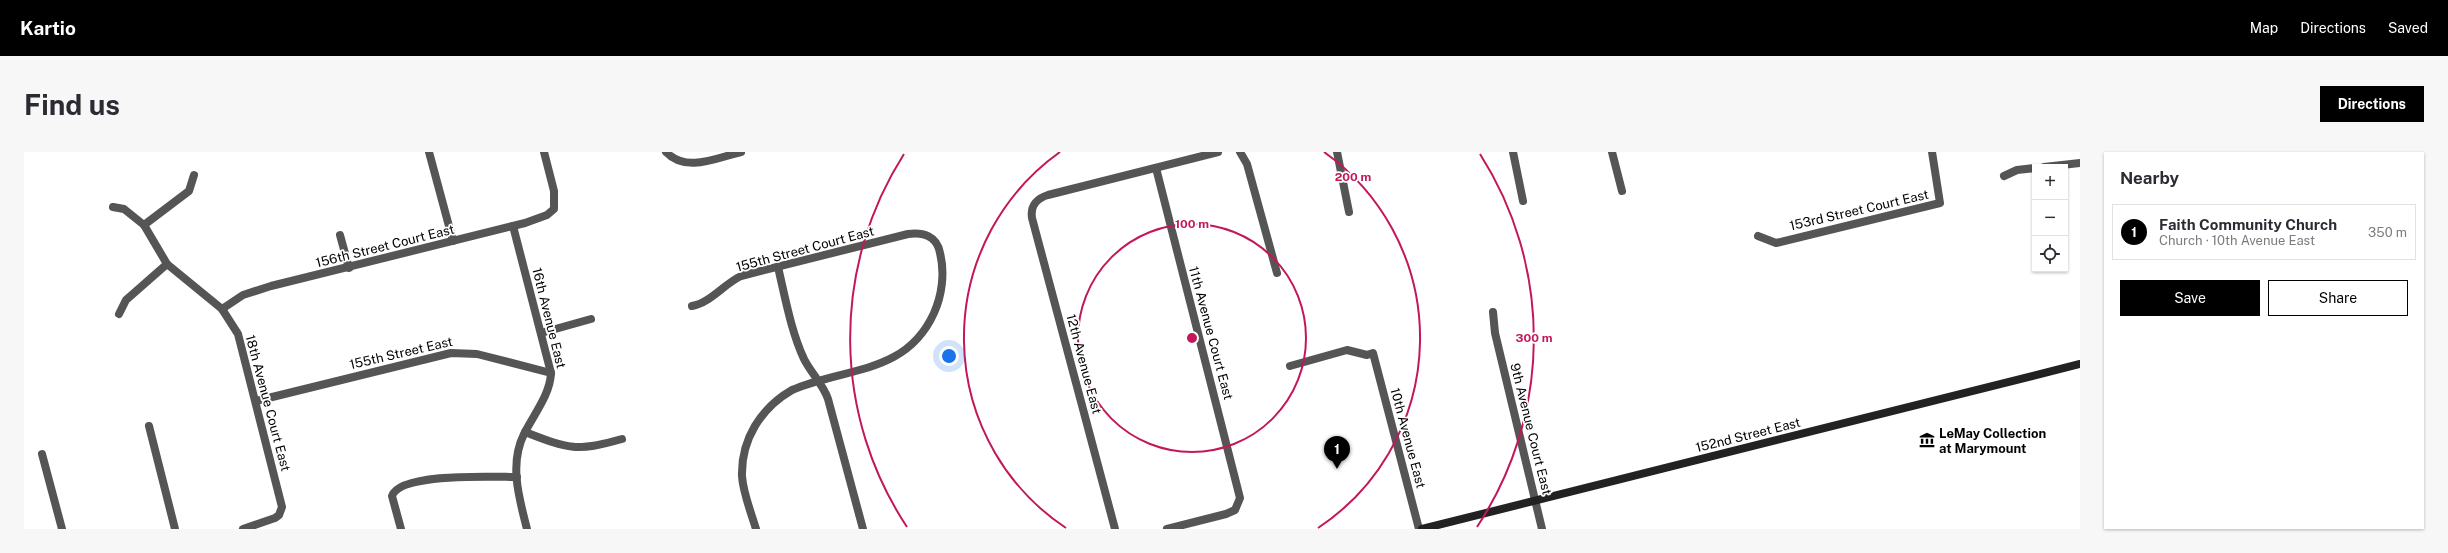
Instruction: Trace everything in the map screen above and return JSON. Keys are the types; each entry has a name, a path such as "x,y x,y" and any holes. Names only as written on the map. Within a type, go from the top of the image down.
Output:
{"main road":[{"name":"152nd Street East","path":"1420,529 2080,364"}],"street":[{"path":"429,152 453,241"},
{"name":"156th Street Court East","path":"222,309 243,295 538,219 554,209 554,191 544,152"},
{"path":"666,152 676,161 687,164 741,152"},
{"path":"1156,168 1218,152"},
{"path":"1240,152 1247,164 1277,273"},
{"path":"1337,152 1349,212"},
{"path":"1513,152 1523,201"},
{"path":"1612,152 1622,191"},
{"name":"153rd Street Court East","path":"1758,236 1776,242 1940,203 1932,152"},
{"path":"2068,165 2080,164"},
{"name":"12th Avenue East","path":"1114,529 1032,218 1034,206 1039,198 1048,194 1156,168"},
{"name":"11th Avenue Court East","path":"1156,168 1239,492 1238,504 1235,510 1181,527"},
{"path":"2004,176 2017,170 2032,168"},
{"path":"144,225 189,191 194,175"},
{"name":"18th Avenue Court East","path":"113,207 124,209 144,225 167,264 222,309 238,334 281,500 279,515 268,522 243,529"},
{"name":"16th Avenue East","path":"513,226 551,373 546,394 525,432 517,461 516,478 527,529"},
{"name":"155th Street Court East","path":"692,306 703,303 722,287 741,276 908,234 923,233 931,236 940,251 942,283 936,308 923,333 906,350 887,362 818,381"},
{"path":"340,235 349,268"},
{"path":"119,314 126,300 167,264"},
{"path":"778,267 796,337 804,360 828,399 863,529"},
{"name":"9th Avenue Court East","path":"1493,312 1495,333 1542,529"},
{"path":"541,333 591,318"},
{"name":"10th Avenue East","path":"1290,366 1346,350 1367,355 1373,353 1420,529"},
{"name":"155th Street East","path":"256,401 452,353 476,354 551,373"},
{"path":"756,529 742,475 745,449 751,432 761,414 782,396 802,385 818,381"},
{"path":"149,426 175,529"},
{"path":"525,432 574,448 602,445 622,440"},
{"path":"42,454 62,529"},
{"path":"401,529 392,496 394,491 400,486 440,477 516,478"},
{"path":"1167,529 1181,527"}],"place":[{"name":"LeMay Collection at Marymount","path":"1927,440"},
{"name":"Faith Community Church","path":"1337,469"}]}
